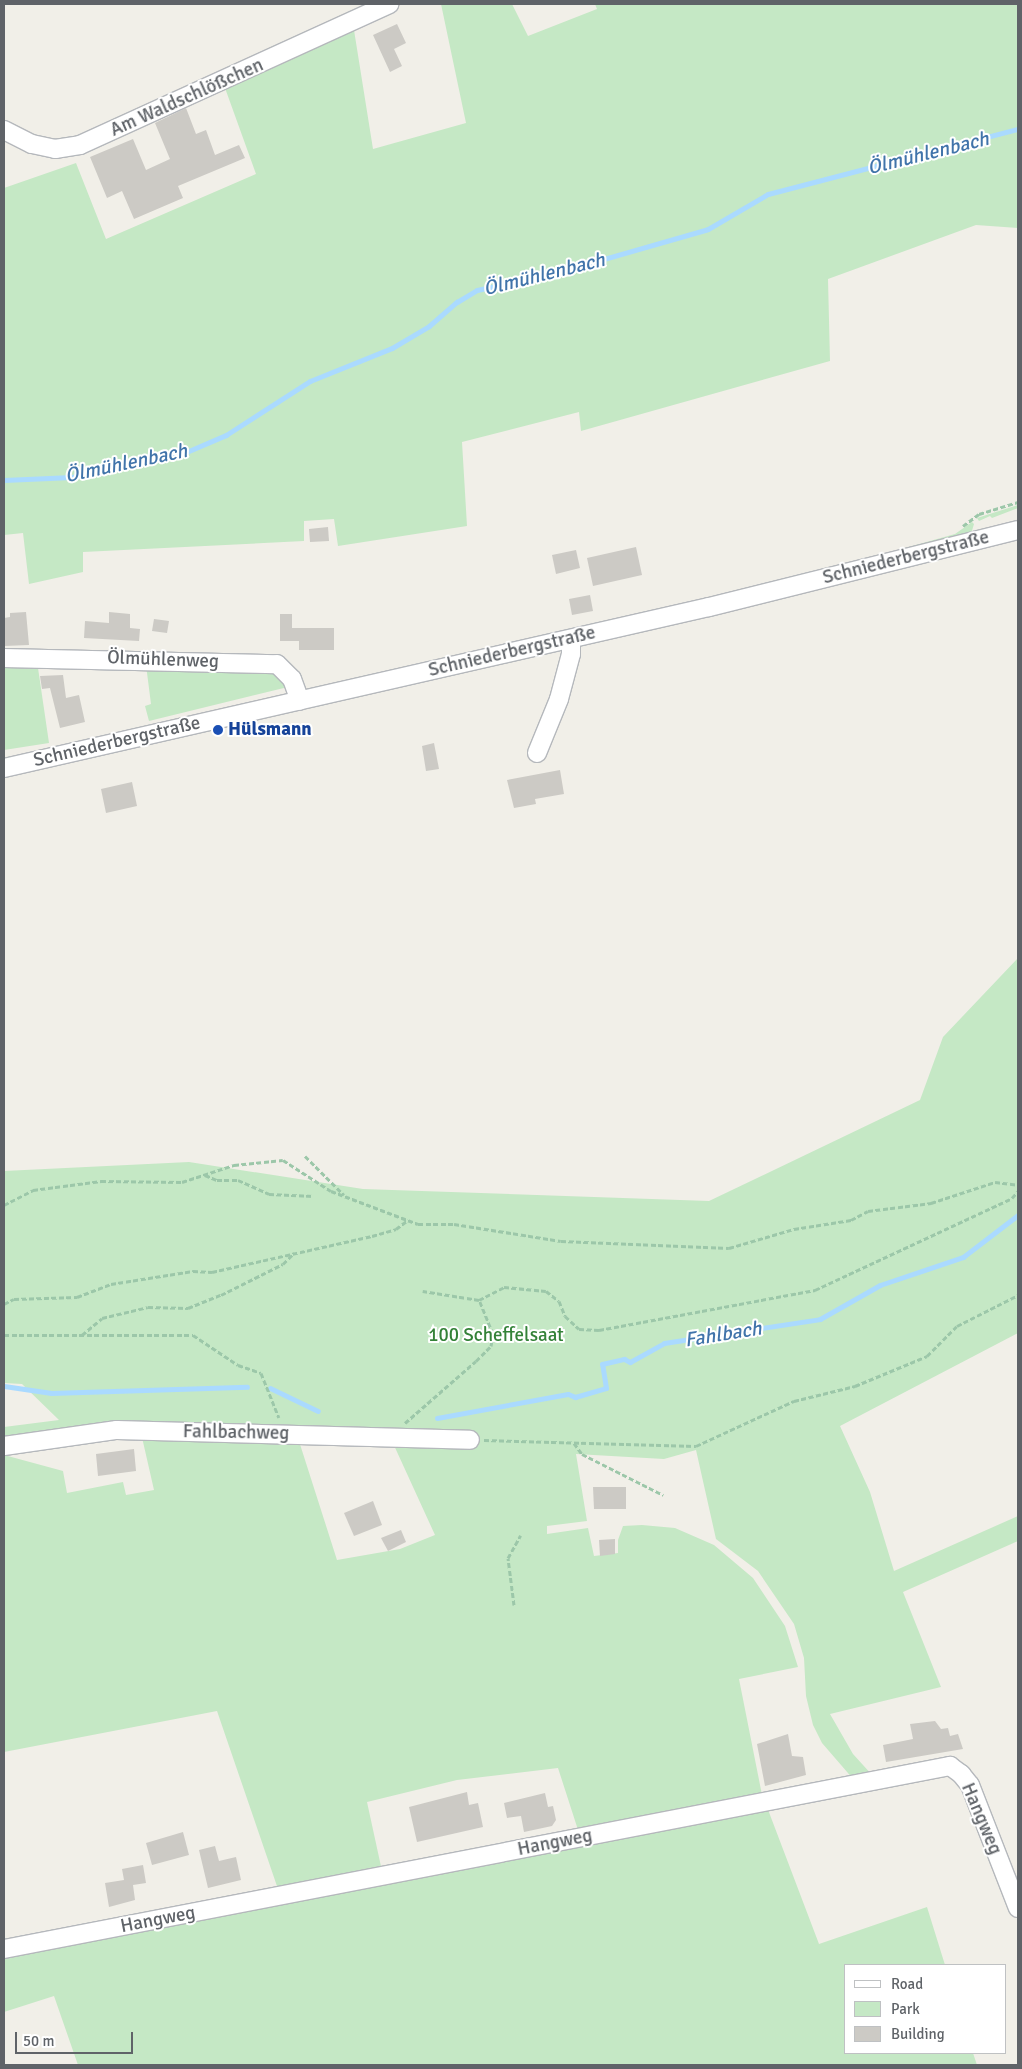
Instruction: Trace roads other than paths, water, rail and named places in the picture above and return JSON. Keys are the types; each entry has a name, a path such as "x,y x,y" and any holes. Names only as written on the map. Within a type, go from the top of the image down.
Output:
{"street":[{"name":"Am Waldschlößchen","path":"4,130 32,144 55,150 80,145 214,87 361,9 389,4"},
{"name":"Schniederbergstraße","path":"4,768 571,639 1018,530"},
{"path":"537,753 559,699 571,654 571,639"},
{"name":"Ölmühlenweg","path":"4,658 277,664 292,679 300,701"},
{"name":"Fahlbachweg","path":"4,1446 117,1430 470,1440"},
{"name":"Hangweg","path":"4,1949 950,1766 961,1774 970,1785 1018,1908"}],"waterway":[{"name":"Ölmühlenbach","path":"4,480 72,477 184,453 226,435 310,381 392,348 429,326 457,302 477,290 548,275 708,229 768,194 1018,129"},
{"name":"Fahlbach","path":"437,1418 568,1394 575,1397 606,1388 602,1364 624,1359 630,1362 664,1343 820,1319 880,1285 963,1257 1018,1215"},
{"path":"4,1386 51,1393 247,1387"},
{"name":"Fahlbach","path":"270,1388 318,1411"}],"place":[{"name":"Hülsmann","path":"218,730"}],"park label":[{"name":"100 Scheffelsaat","path":"496,1336"}]}
